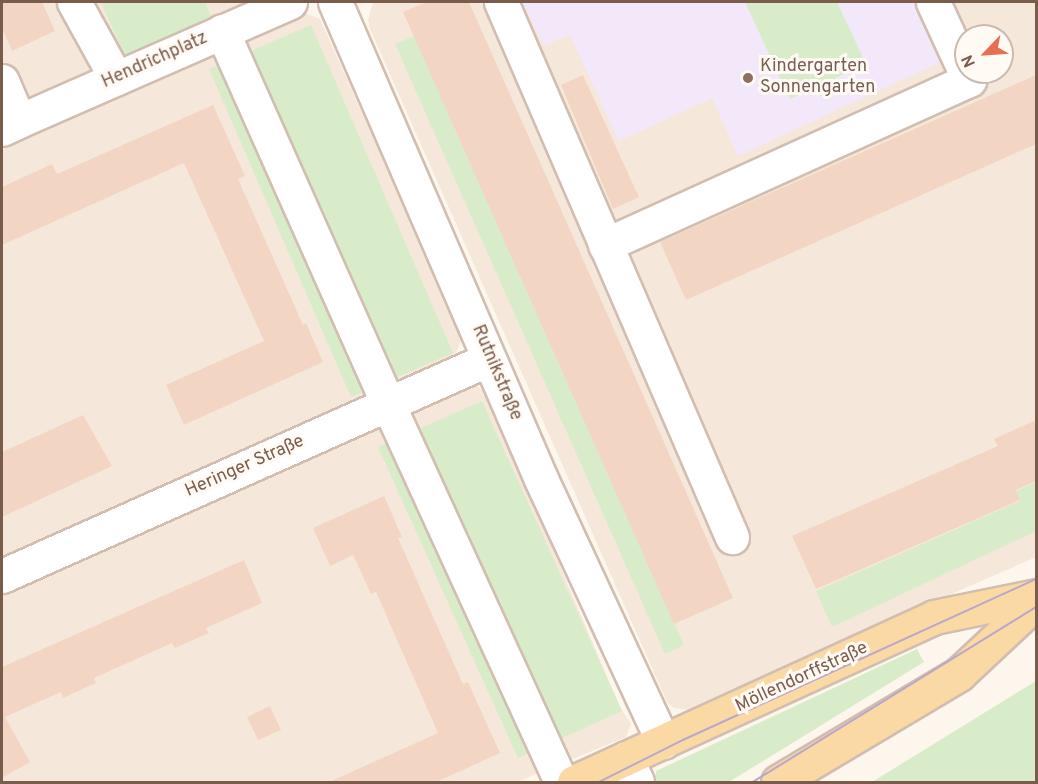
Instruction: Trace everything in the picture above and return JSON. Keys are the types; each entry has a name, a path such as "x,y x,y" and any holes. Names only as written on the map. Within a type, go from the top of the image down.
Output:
{"main road":[{"name":"Möllendorffstraße","path":"574,783 632,770 663,742 934,617 1036,596"},
{"path":"778,783 959,674 1036,602"}],"street":[{"path":"74,2 129,72"},
{"name":"Hendrichplatz","path":"2,81 10,125 290,2"},
{"name":"Rutnikstraße","path":"336,2 541,479 663,742"},
{"path":"501,2 732,537"},
{"path":"605,244 969,80 933,2"},
{"path":"222,31 388,404 561,783"},
{"name":"Heringer Straße","path":"2,576 489,359"}],"shaded area":[{"path":"2,2 290,2 301,11 320,19 457,326 461,341 454,357 466,384 475,385 487,394 620,707 631,724 626,737 517,782 2,782"},
{"path":"373,2 1036,2 1036,557 687,710 674,708 667,702 368,20"},
{"name":"Kindergarten Sonnengarten","path":"523,2 923,2 949,58 738,156 712,98 619,141 570,35 544,46"}],"green space":[{"path":"101,2 205,2 213,20 127,60"},
{"path":"745,2 837,2 866,64 790,99"},
{"path":"311,25 453,353 351,397 209,69"},
{"path":"414,36 684,645 665,654 395,44"},
{"path":"482,401 622,711 518,758 378,447"},
{"path":"1036,482 1036,531 832,627 816,591 1020,501 1016,491"},
{"path":"917,649 924,662 729,782 656,782 656,771"},
{"path":"1036,681 1036,782 872,782"}],"building":[{"path":"2,2 42,2 55,31 12,51 2,28"},
{"path":"427,2 469,2 733,598 674,624 403,12"},
{"path":"583,75 639,197 613,209 561,85"},
{"path":"1036,75 1036,144 686,300 660,242"},
{"path":"213,105 245,176 238,179 303,325 306,323 323,362 184,425 166,385 264,341 184,163 2,245 2,187 52,164 57,174"},
{"path":"83,415 112,466 2,517 2,452"},
{"path":"1036,420 1036,481 1016,490 1020,500 816,589 792,536 998,446 994,439"},
{"path":"384,496 402,537 398,538 463,684 468,682 500,753 434,783 327,783 438,733 376,592 371,594 353,555 330,566 313,528"},
{"path":"244,560 262,603 206,628 209,633 175,648 172,643 94,678 96,683 63,698 61,692 5,717 30,762 2,778 2,667"},
{"path":"270,706 281,730 258,740 247,717"}],"tram line":[{"path":"599,782 683,740 1036,579"},
{"path":"753,782 1036,607"}],"place":[{"name":"Kindergarten Sonnengarten","path":"748,78"}]}
